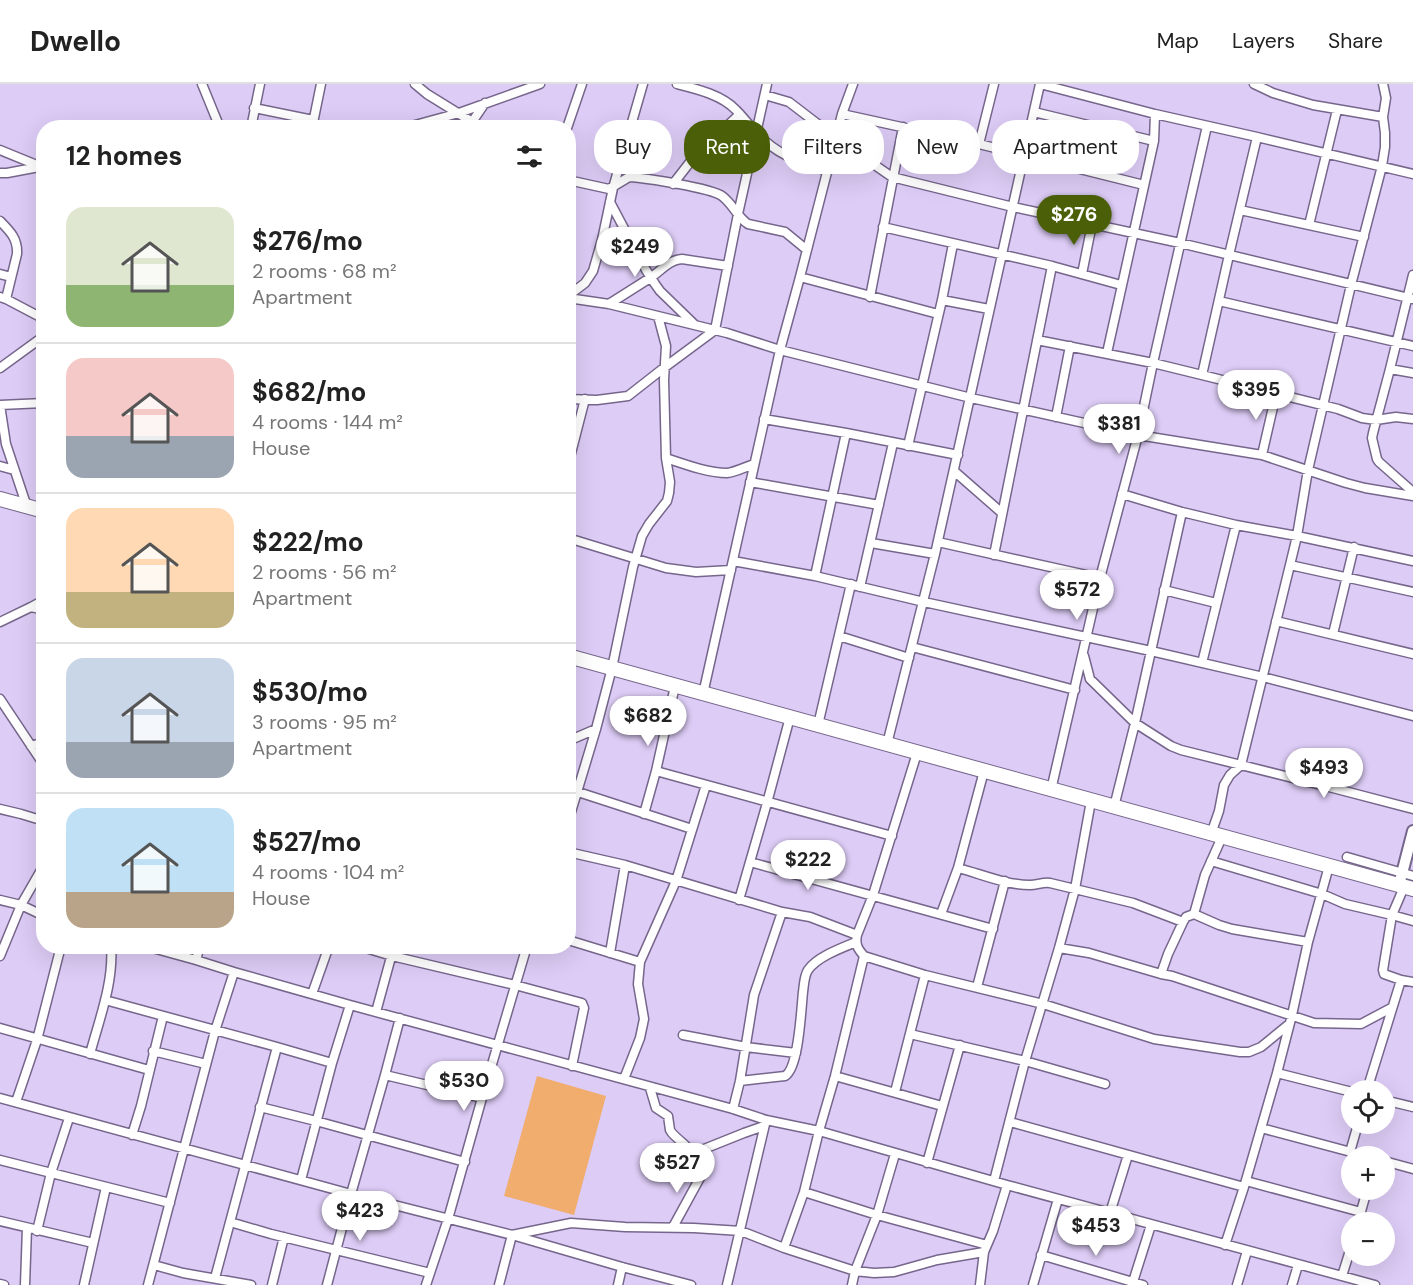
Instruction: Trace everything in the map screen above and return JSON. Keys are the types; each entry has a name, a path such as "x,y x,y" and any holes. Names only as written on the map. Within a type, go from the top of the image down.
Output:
{"highway":[{"path":"0,499 34,506"},
{"path":"576,659 1329,866 1406,882"}],"street":[{"path":"202,84 217,120"},
{"path":"252,120 260,84"},
{"path":"313,120 321,84"},
{"path":"415,84 459,113 465,120"},
{"path":"433,120 540,84"},
{"path":"570,120 582,84"},
{"path":"576,290 593,272 613,188 643,84"},
{"path":"677,84 717,96 728,102 745,120"},
{"path":"760,120 767,84"},
{"path":"840,120 853,84"},
{"path":"980,140 994,84"},
{"path":"1032,120 1040,84 1155,114 1413,174"},
{"path":"1254,84 1273,93 1313,105 1383,117"},
{"path":"1194,914 1204,874 1211,861 1224,785 1230,775 1242,765 1297,536 1308,470 1340,330 1382,166 1385,140 1383,117 1386,98 1383,84"},
{"path":"765,95 789,102 812,120"},
{"path":"473,120 486,102"},
{"path":"254,108 298,120"},
{"path":"1309,225 1337,110"},
{"path":"1034,112 1154,141"},
{"path":"673,184 694,158 740,114"},
{"path":"842,114 896,126"},
{"path":"1107,353 1154,141 1155,114"},
{"path":"1051,790 1100,578 1138,435 1207,126"},
{"path":"1202,375 1257,137"},
{"path":"770,144 782,153"},
{"path":"0,150 36,165"},
{"path":"870,297 896,159"},
{"path":"0,173 36,169"},
{"path":"884,171 892,177 1013,207 1180,243 1410,298"},
{"path":"576,399 628,396 715,330 748,174"},
{"path":"704,694 780,350 827,174"},
{"path":"886,744 924,602 1020,174"},
{"path":"1098,174 1144,185"},
{"path":"576,182 604,189 613,188 629,177 717,193 733,206 742,220 748,224 785,232 807,250"},
{"path":"610,202 660,291 696,325"},
{"path":"1240,210 1364,237"},
{"path":"0,221 14,237 17,247 11,276 3,298 36,315"},
{"path":"1082,274 1092,224"},
{"path":"883,227 1052,266 1121,285"},
{"path":"908,446 953,244"},
{"path":"609,304 676,260 728,266"},
{"path":"994,555 1052,266"},
{"path":"0,274 11,276"},
{"path":"1413,275 1410,298 1372,438 1377,459 1382,466 1413,494"},
{"path":"800,278 938,314"},
{"path":"576,298 696,325 780,350 971,398 1138,435 1262,455 1365,488 1413,494"},
{"path":"942,300 989,309"},
{"path":"1219,301 1413,346"},
{"path":"576,798 612,668 642,536 667,501 669,494 664,367 666,346 658,316"},
{"path":"1037,340 1153,363 1323,405 1356,417 1376,420 1396,417 1413,419"},
{"path":"0,368 36,342"},
{"path":"1056,417 1070,346"},
{"path":"1390,369 1413,373"},
{"path":"1262,455 1276,394"},
{"path":"576,434 585,399"},
{"path":"0,506 34,506 14,470 6,444 0,405 36,404"},
{"path":"764,419 958,455"},
{"path":"815,576 846,433"},
{"path":"818,725 839,636 871,543 893,442"},
{"path":"666,458 702,469 724,472 754,464"},
{"path":"0,466 14,470"},
{"path":"954,471 1002,513"},
{"path":"750,482 879,505"},
{"path":"1122,494 1236,525 1354,547 1413,561"},
{"path":"1114,807 1182,512"},
{"path":"1202,663 1236,525"},
{"path":"576,541 666,568 696,572 732,565 815,576 1263,677 1413,716"},
{"path":"938,542 1100,578"},
{"path":"871,543 935,554"},
{"path":"1333,634 1354,547"},
{"path":"1290,564 1413,592"},
{"path":"1164,590 1216,603"},
{"path":"0,622 36,604"},
{"path":"31,607 36,608"},
{"path":"1276,621 1413,654"},
{"path":"839,636 909,658"},
{"path":"912,646 1075,690"},
{"path":"1083,652 1090,680 1135,723 1171,746 1413,809"},
{"path":"644,814 675,686"},
{"path":"0,699 36,753"},
{"path":"739,900 790,717"},
{"path":"576,738 596,729"},
{"path":"31,746 36,744"},
{"path":"917,753 873,895 856,939 857,947 864,956 925,975 1042,1004 1154,1040 1249,1052 1255,1051 1288,1025"},
{"path":"656,771 892,836"},
{"path":"941,914 958,868 984,771"},
{"path":"624,1079 640,1038 644,1019 638,984 640,963 676,881 706,785"},
{"path":"578,792 692,829"},
{"path":"994,1181 1025,1061 1075,889 1091,801"},
{"path":"0,809 36,819"},
{"path":"1413,831 1406,882 1392,915 1383,970 1385,975 1413,982"},
{"path":"576,854 626,866 782,912 810,917 856,939"},
{"path":"1347,856 1406,882"},
{"path":"1211,861 1322,894 1345,904 1413,921"},
{"path":"750,862 993,929"},
{"path":"610,953 626,866"},
{"path":"1226,1245 1277,1073 1308,942 1329,866"},
{"path":"958,868 1005,881 1030,885 1047,882 1133,903 1183,922"},
{"path":"0,956 3,942 36,879"},
{"path":"977,987 1005,881"},
{"path":"0,900 21,905 36,912"},
{"path":"733,1109 740,1081 754,995 782,912"},
{"path":"1161,974 1183,922 1186,917 1194,914 1232,929 1308,942"},
{"path":"740,1081 787,1075 790,1072 796,1053 803,992 808,970 831,953 856,939"},
{"path":"576,942 640,963"},
{"path":"1059,948 1089,953 1172,976 1314,1023 1361,1024 1391,1008"},
{"path":"16,1102 38,1040 59,954"},
{"path":"90,1054 105,1000 111,968 111,954"},
{"path":"174,954 350,1005 733,1109 765,1123 819,1131 1110,1214 1375,1285"},
{"path":"196,960 198,954"},
{"path":"312,994 326,954"},
{"path":"385,954 583,1004 572,1066"},
{"path":"426,1285 465,1162 525,954"},
{"path":"376,1012 392,956"},
{"path":"783,1248 804,1192 864,956"},
{"path":"148,1285 215,1031 234,972"},
{"path":"895,1092 925,975"},
{"path":"1370,1080 1401,980"},
{"path":"105,1000 332,1063"},
{"path":"301,1180 350,1005"},
{"path":"132,1135 163,1016"},
{"path":"327,1285 400,1018"},
{"path":"0,1029 149,1070"},
{"path":"910,1034 1025,1061 1104,1084"},
{"path":"683,1035 746,1047 796,1053"},
{"path":"927,1162 960,1045"},
{"path":"214,1278 277,1047"},
{"path":"153,1051 206,1064"},
{"path":"1277,1073 1341,1089"},
{"path":"385,1075 482,1098"},
{"path":"835,1076 942,1107"},
{"path":"651,1088 656,1108 668,1116 670,1130 702,1162 703,1168 702,1174 673,1227"},
{"path":"0,1098 351,1194 512,1234 622,1268 652,1280 691,1285"},
{"path":"1395,1103 1413,1107"},
{"path":"260,1107 316,1120 465,1162"},
{"path":"38,1231 51,1173 69,1118"},
{"path":"1010,1122 1128,1155 1361,1212 1364,1200"},
{"path":"694,1154 765,1123"},
{"path":"727,1285 765,1123"},
{"path":"1261,1128 1341,1150"},
{"path":"852,1285 855,1271 877,1215 895,1154"},
{"path":"1110,1214 1128,1155"},
{"path":"0,1160 170,1203"},
{"path":"1395,1164 1413,1169"},
{"path":"980,1285 985,1249 1007,1185"},
{"path":"84,1285 106,1187"},
{"path":"804,1192 985,1249"},
{"path":"1033,1285 1058,1199"},
{"path":"0,1221 93,1243"},
{"path":"230,1222 430,1273"},
{"path":"512,1234 571,1223 741,1231 783,1248 855,1271 894,1272 985,1249"},
{"path":"1133,1284 1150,1225"},
{"path":"25,1285 27,1228"},
{"path":"499,1285 512,1234"},
{"path":"272,1285 284,1237"},
{"path":"1237,1285 1247,1251"},
{"path":"1041,1255 1133,1284 1143,1285"},
{"path":"154,1264 183,1273 251,1285"},
{"path":"1292,1285 1299,1265"},
{"path":"1342,1276 1345,1266"},
{"path":"618,1285 622,1268"}],"shaded area":[{"path":"537,1076 606,1096 574,1215 504,1196"}]}
